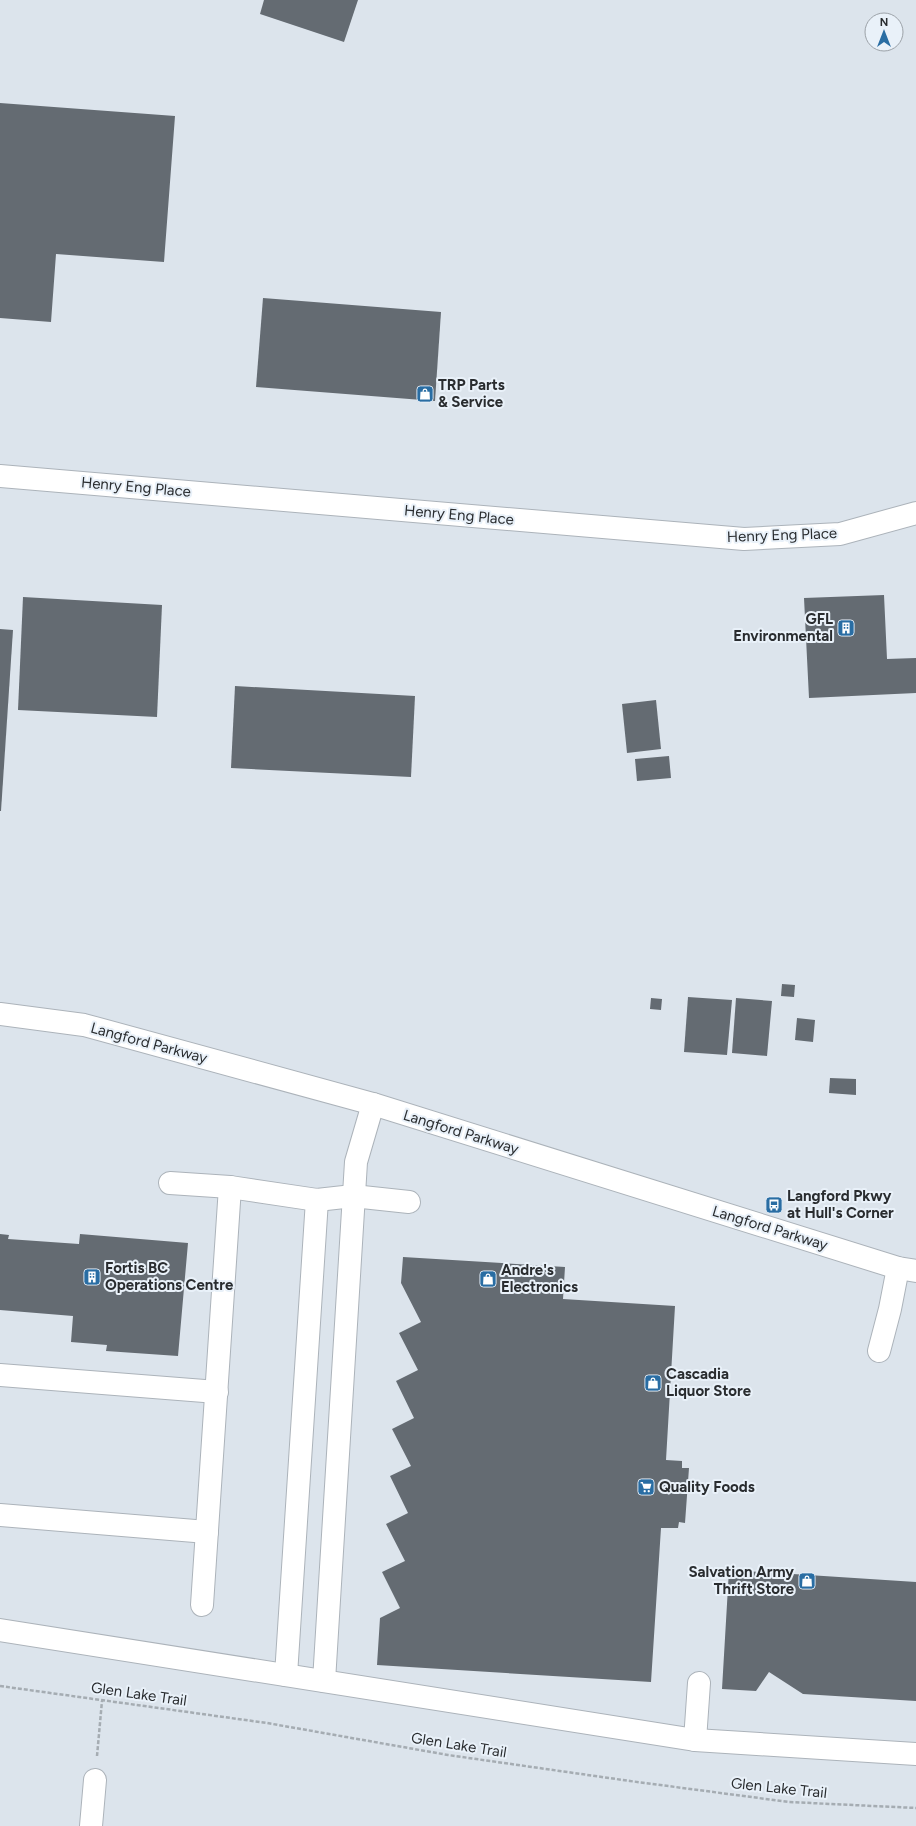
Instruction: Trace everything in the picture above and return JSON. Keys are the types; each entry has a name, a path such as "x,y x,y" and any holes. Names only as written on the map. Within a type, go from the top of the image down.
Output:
{"street":[{"name":"Henry Eng Place","path":"0,476 744,539 840,534 916,513"},
{"name":"Langford Parkway","path":"0,1014 84,1025 373,1104 907,1270"},
{"path":"324,1681 353,1196 356,1162 373,1104"},
{"path":"170,1183 230,1187 317,1200 353,1196 409,1202"},
{"path":"202,1605 230,1187"},
{"path":"286,1675 317,1200"},
{"path":"878,1351 892,1300 907,1270"},
{"path":"0,1375 217,1392"},
{"path":"0,1515 207,1532"},
{"path":"0,1630 695,1740 916,1754"},
{"path":"695,1740 699,1683"},
{"path":"91,1826 95,1780"}],"path":[{"name":"Glen Lake Trail","path":"0,1686 267,1723 448,1755 751,1797 789,1802 916,1808"},
{"path":"95,1780 102,1701"}],"building":[{"path":"264,0 358,0 344,42 260,14"},
{"path":"0,103 175,116 164,262 56,254 51,322 0,318"},
{"path":"263,298 441,312 435,401 256,387"},
{"name":"GFL Environmental","path":"884,595 887,659 916,658 916,693 809,698 804,598"},
{"path":"23,597 162,605 157,717 18,710"},
{"path":"0,629 13,630 1,811 0,811"},
{"path":"235,686 415,696 411,777 231,768"},
{"path":"656,700 661,749 627,753 622,704"},
{"path":"669,756 671,778 637,781 635,759"},
{"path":"782,984 795,985 794,997 781,996"},
{"path":"688,997 732,1000 727,1055 684,1052"},
{"path":"651,998 662,999 661,1010 650,1009"},
{"path":"736,998 772,1001 767,1056 732,1053"},
{"path":"797,1018 815,1020 813,1042 795,1040"},
{"path":"830,1078 856,1079 856,1095 829,1093"},
{"name":"Fortis BC Operations Centre","path":"0,1234 9,1235 8,1239 79,1244 80,1234 188,1243 178,1356 106,1351 107,1345 71,1342 73,1316 0,1310"},
{"path":"403,1257 565,1267 563,1299 675,1306 666,1460 682,1461 682,1468 689,1468 685,1523 679,1522 678,1528 661,1528 651,1682 377,1665 380,1618 400,1608 382,1572 405,1561 386,1524 408,1513 390,1476 411,1466 392,1429 414,1418 396,1381 418,1370 399,1333 421,1322 401,1283"},
{"path":"729,1570 916,1582 916,1701 803,1694 769,1672 756,1691 722,1689"}],"place":[{"name":"TRP Parts & Service","path":"425,394"},
{"name":"GFL Environmental","path":"846,628"},
{"name":"Langford Pkwy at Hull's Corner","path":"774,1205"},
{"name":"Fortis BC Operations Centre","path":"92,1277"},
{"name":"Andre's Electronics","path":"488,1279"},
{"name":"Cascadia Liquor Store","path":"653,1383"},
{"name":"Quality Foods","path":"646,1487"},
{"name":"Salvation Army Thrift Store","path":"807,1581"}]}
